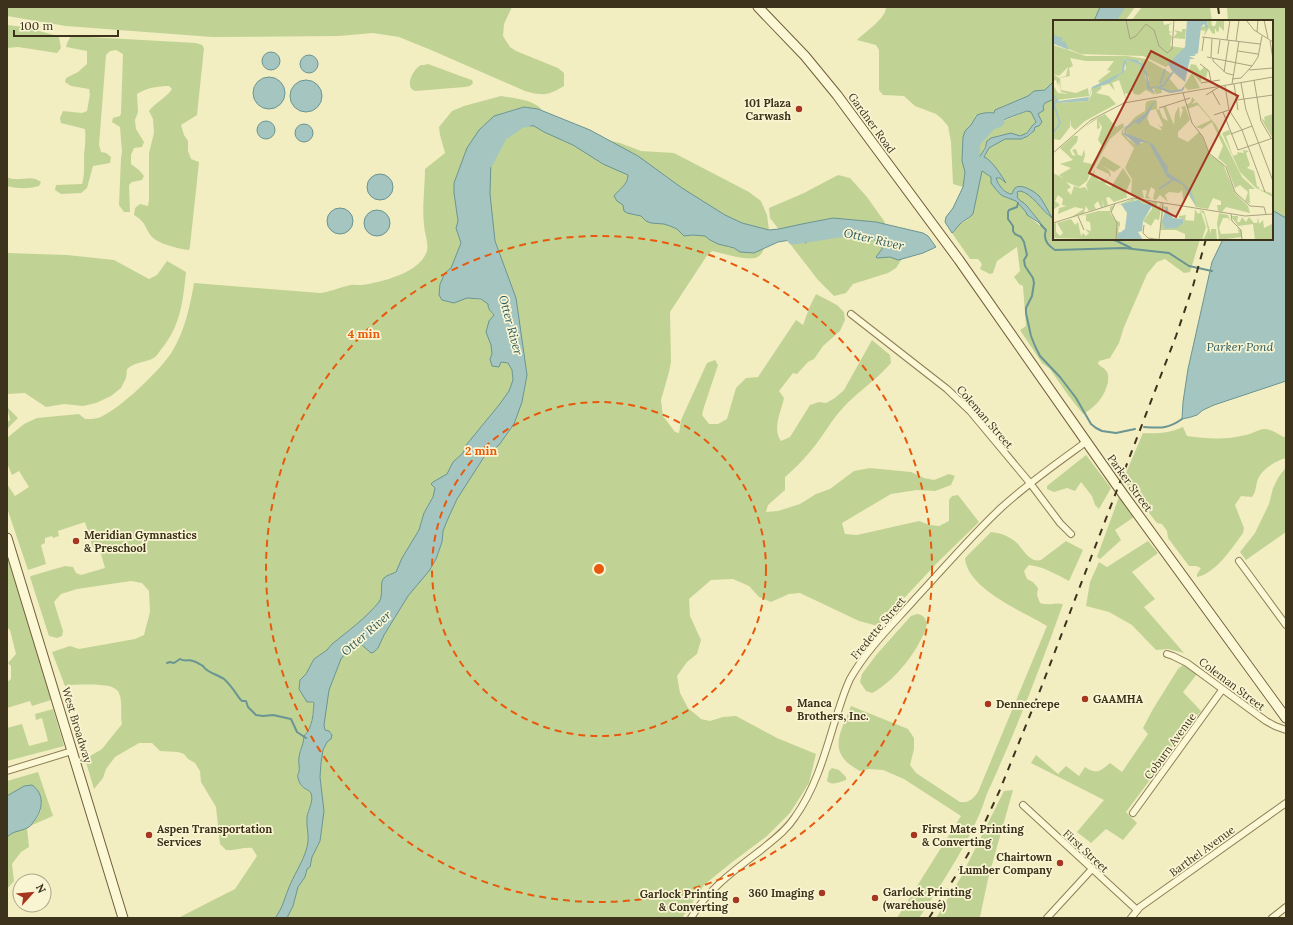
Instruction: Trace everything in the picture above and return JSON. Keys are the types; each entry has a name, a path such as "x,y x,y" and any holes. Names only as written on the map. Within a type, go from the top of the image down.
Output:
{"main road":[{"name":"Gardner Road","path":"758,7 798,48 837,95 958,260"},
{"name":"Parker Street","path":"958,260 1086,442 1286,718"},
{"name":"West Broadway","path":"7,538 123,918"}],"street":[{"name":"Coleman Street","path":"851,314 942,385 961,402 1030,484 1060,523 1071,534"},
{"name":"Fredette Street","path":"691,918 701,902 710,893 780,835 796,816 808,797 816,779 842,698 854,674 867,654 967,542 1000,509 1052,466 1086,442"},
{"path":"1239,561 1286,625"},
{"name":"Coleman Street","path":"1167,654 1187,663 1266,721 1286,730"},
{"name":"Coburn Avenue","path":"1133,813 1222,690"},
{"path":"7,771 72,751"},
{"name":"Barthel Avenue","path":"1130,918 1137,910 1286,803"},
{"name":"First Street","path":"1023,804 1137,910"},
{"path":"1047,918 1092,869"},
{"path":"1272,918 1286,907"}],"green space":[{"path":"7,7 512,7 504,24 503,36 510,47 516,51 558,68 564,73 564,86 553,92 545,94 536,94 525,91 399,37 373,33 339,36 212,37 66,26 7,16"},
{"path":"885,7 1100,7 1094,20 1053,20 1053,82 1045,90 1035,91 994,113 989,112 976,115 971,126 981,133 996,124 1027,111 1031,112 1036,122 1022,136 1009,134 989,140 978,157 975,151 968,203 946,217 953,208 963,187 953,184 951,142 948,126 936,114 915,106 904,96 883,95 879,90 879,50 876,45 857,40 882,17 886,8"},
{"path":"1115,7 1135,7 1126,20 1111,20"},
{"path":"1142,7 1210,7 1212,20 1132,20"},
{"path":"1227,7 1286,7 1286,218 1273,211 1273,20 1228,20"},
{"path":"7,25 24,27 59,37 61,48 57,53 18,47 7,48"},
{"path":"71,36 196,43 202,45 204,48 197,115 181,125 184,135 188,141 188,151 191,159 199,162 189,250 169,246 155,240 149,234 143,223 134,215 135,208 140,204 148,206 149,200 149,153 154,133 153,119 149,111 170,92 172,89 169,86 161,86 144,90 137,94 138,112 135,120 136,129 144,142 142,147 134,148 131,155 131,164 144,176 142,180 132,182 129,185 130,212 124,212 119,205 122,152 120,127 112,122 113,118 120,116 121,113 123,54 116,50 110,51 106,55 99,145 101,152 106,153 111,157 110,163 93,166 87,188 81,193 61,194 55,190 56,185 82,184 84,173 85,129 61,123 60,118 63,111 82,113 87,111 90,94 89,89 71,86 65,82 66,78 78,72 87,64 87,51 66,47"},
{"path":"428,64 472,80 473,83 470,86 465,87 415,91 410,86 411,78 418,67"},
{"path":"501,96 529,102 542,110 515,110 502,113 467,148 454,183 458,221 456,228 461,243 451,268 445,273 440,284 467,298 485,300 494,315 489,321 489,326 500,332 490,269 485,166 498,138 506,130 512,128 523,120 620,143 641,151 674,153 749,192 761,201 767,215 769,230 727,247 754,253 764,248 761,254 755,258 736,257 712,251 706,257 670,312 671,362 661,400 663,416 675,432 679,433 681,420 707,363 715,360 718,365 702,415 709,424 718,424 727,419 736,388 746,378 758,377 796,320 803,325 816,294 837,305 844,312 845,320 840,331 823,346 814,359 808,362 797,374 793,373 779,391 784,398 777,426 778,436 781,441 790,437 810,405 819,402 826,403 835,398 844,390 872,340 890,355 891,363 842,408 809,453 785,477 785,490 768,505 766,512 778,511 800,504 816,494 830,489 854,471 870,468 911,472 924,478 934,480 949,474 955,476 951,485 935,491 917,490 891,494 842,523 845,534 857,535 919,521 930,525 939,526 949,521 949,500 952,496 958,495 979,522 937,563 878,626 859,621 800,593 789,594 771,602 759,597 749,586 733,579 711,580 689,599 690,616 701,640 697,654 687,662 677,676 680,693 688,708 701,719 710,721 723,717 736,716 777,738 816,754 809,783 790,813 767,836 704,885 682,918 281,918 299,878 315,848 327,650 314,659 306,674 300,680 299,689 310,702 314,703 311,725 304,736 299,753 300,769 298,776 300,784 310,792 312,800 307,817 307,848 280,910 275,918 178,918 235,889 257,856 252,848 226,850 220,844 216,807 201,782 200,771 195,763 188,759 184,754 178,752 160,751 152,743 139,743 115,757 106,769 103,778 94,789 85,759 102,749 122,724 120,697 117,690 108,686 65,686 52,652 70,646 79,649 135,639 144,635 150,612 149,591 142,583 131,581 77,589 61,594 54,602 63,631 62,636 57,638 49,636 30,577 65,566 73,567 76,573 81,575 105,568 99,547 93,548 85,522 58,531 59,536 45,538 45,543 41,545 46,564 28,570 7,508 7,484 15,496 29,487 19,471 12,475 7,463 7,438 24,424 37,418 79,414 85,419 98,418 127,399 150,378 168,358 173,350 184,326 194,283 320,293 350,285 380,282 409,271 423,259 427,251 427,241 423,218 425,169 445,153 439,127 452,111 464,106"},
{"path":"1053,99 1053,240 1200,240 1190,272 1184,273 1165,259 1157,262 1147,274 1124,327 1119,343 1110,358 1099,361 1098,364 1105,369 1108,374 1108,382 1105,392 1092,408 1083,414 1050,369 1042,363 1020,330 1026,326 1023,286 1019,284 1014,277 1020,271 1017,247 997,261 993,273 990,274 980,269 982,264 978,259 970,259 952,233 956,230 958,225 967,220 973,214 982,171 991,177 994,187 1000,194 1016,201 1027,215 1043,228 1027,206 1019,201 1017,193 1020,191 1029,195 1051,218 1040,197 1028,189 1018,187 1012,194 1004,191 996,178 1000,178 1006,183 993,165 984,158 988,149 1005,139 1022,138 1030,135 1035,127 1039,126 1041,120 1037,114 1045,103"},
{"path":"838,175 850,178 867,197 884,221 902,259 896,268 888,273 853,284 846,293 834,296 818,280 770,218 769,208 804,193"},
{"path":"7,177 13,179 31,178 41,182 39,186 35,187 15,188 7,186"},
{"path":"7,253 67,255 114,260 149,279 157,275 167,261 186,272 182,302 174,330 156,356 152,359 130,366 127,369 126,378 121,388 111,396 96,403 83,406 64,404 46,407 25,393 7,394"},
{"path":"7,407 18,418 7,429 7,422 10,420"},
{"path":"1183,427 1187,436 1202,438 1231,438 1266,429 1286,438 1286,458 1277,461 1261,474 1252,497 1241,496 1235,505 1244,528 1243,533 1217,565 1204,575 1197,577 1197,574 1201,568 1189,566 1168,538 1167,531 1162,524 1157,523 1123,480 1143,433 1163,433"},
{"path":"1086,455 1111,488 1099,509 1095,505 1092,496 1081,482 1075,491 1067,488 1054,492 1047,489 1047,486"},
{"path":"1286,467 1286,532 1246,560 1240,552 1255,533 1269,504 1273,488"},
{"path":"1119,497 1134,517 1115,530 1121,540 1100,559 1097,557"},
{"path":"991,532 1002,534 1011,538 1033,560 1041,560 1066,541 1083,550 1069,581 1040,567 1029,565 1024,571 1027,579 1033,582 1038,588 1037,595 1040,603 1063,604 1055,627 1020,718 967,840 944,880 919,918 897,918 961,816 904,779 883,770 869,769 860,771 849,764 839,750 840,734 851,706 908,729 914,738 914,749 910,765 916,773 960,802 972,799 978,792 1047,626 1011,607 998,598 975,580 968,569 965,558"},
{"path":"1148,541 1158,553 1132,572 1155,599 1144,607 1184,653 1168,649 1156,650 1132,625 1109,612 1086,606 1090,582 1099,562 1107,567"},
{"path":"7,557 19,590 51,700 32,706 30,701 7,708 7,682 11,679 11,666 8,663 16,654 10,630 7,627"},
{"path":"917,614 924,617 927,624 924,633 913,653 889,681 872,693 866,691 860,682 862,674 877,654 911,616"},
{"path":"1183,665 1187,666 1197,674 1183,692 1201,711 1126,812 1137,823 1123,840 1106,829 1091,843 1077,832 1104,800 1031,763 1036,755 1058,774 1066,766 1079,776 1085,767 1092,771 1098,771 1110,763 1122,772 1148,734 1143,728 1153,709 1178,669"},
{"path":"53,709 64,746 7,761 7,728 22,724 29,746 48,741 42,718 36,720 35,714"},
{"path":"832,768 839,770 846,777 846,780 836,783 827,781 829,771"},
{"path":"38,772 53,816 30,826 37,818 41,810 7,796 7,781"},
{"path":"1013,790 988,879 981,918 936,918 961,877 1004,791"},
{"path":"27,828 29,847 21,852 12,864 12,883 7,889 7,837 13,831"}],"water":[{"path":"1100,7 1115,7 1111,20 1094,20"},
{"path":"271,52 277,55 280,61 277,67 271,70 265,67 262,61 265,55"},
{"path":"309,55 313,56 317,60 317,68 313,72 309,73 305,72 301,68 300,64 301,60 305,56"},
{"path":"269,77 278,80 282,84 285,93 282,102 278,106 269,109 260,106 256,102 253,93 256,84 260,80"},
{"path":"306,80 317,85 322,96 317,107 306,112 295,107 290,96 295,85"},
{"path":"1053,82 1053,99 1045,103 1043,106 1044,110 1038,114 1042,122 1039,126 1035,127 1034,131 1028,136 1021,139 1005,139 989,148 984,157 993,164 1006,183 1000,178 996,178 1004,191 1012,194 1015,188 1021,186 1031,190 1040,198 1052,218 1029,195 1020,191 1017,192 1018,199 1026,205 1044,228 1027,215 1016,201 1000,194 991,183 991,177 982,171 973,214 961,223 952,233 945,222 946,217 953,208 963,187 965,172 962,161 963,137 965,131 977,115 994,113 995,110 1028,96 1034,91 1045,90","holes":["1027,111 1031,112 1036,122 1027,133 1020,136 1011,133 991,138 987,141 980,156 978,156 975,147 976,140 990,127 1010,117"]},
{"path":"524,107 538,109 590,130 638,156 682,188 725,215 742,223 769,230 833,218 876,222 923,233 928,236 936,247 923,253 898,260 890,257 877,258 876,257 882,249 882,246 875,240 867,236 849,232 829,232 811,235 806,243 796,239 778,242 754,253 740,252 734,248 718,244 705,236 684,236 677,229 670,226 651,223 646,221 641,216 627,213 624,211 623,205 617,201 614,196 627,182 628,175 603,164 573,145 534,126 517,125 506,130 498,138 491,158 490,194 495,241 516,298 527,375 522,402 514,424 499,445 484,457 457,499 443,531 442,542 436,559 429,571 408,596 384,635 378,648 371,653 361,644 357,644 341,659 329,690 324,725 325,730 329,731 332,735 331,739 327,742 323,750 321,763 320,777 324,811 320,841 312,857 310,867 307,869 305,877 298,887 293,906 287,918 275,918 303,859 308,842 307,817 312,796 311,793 299,782 298,775 300,754 304,736 311,725 314,703 307,702 299,689 300,680 306,674 314,659 327,650 332,644 363,619 379,602 384,578 396,572 402,558 419,530 424,513 433,497 435,488 431,484 447,474 453,462 463,453 467,444 509,391 513,380 512,370 508,363 501,362 499,367 492,366 490,359 492,354 491,345 486,332 489,321 494,315 489,309 488,304 481,299 467,298 454,303 442,300 439,295 440,284 445,273 451,268 461,243 456,228 458,221 454,183 467,148 479,130 494,116"},
{"path":"266,121 270,122 274,126 274,134 270,138 266,139 262,138 258,134 257,130 258,126 262,122"},
{"path":"304,124 308,125 312,129 312,137 308,141 304,142 300,141 296,137 295,133 296,129 300,125"},
{"path":"380,174 389,178 393,187 389,196 380,200 371,196 367,187 371,178"},
{"path":"340,208 349,212 353,221 349,230 340,234 331,230 327,221 331,212"},
{"path":"377,210 386,214 390,223 386,232 377,236 368,232 364,223 368,214"},
{"name":"Parker Pond","path":"1273,211 1286,218 1286,381 1214,405 1203,410 1197,415 1182,419 1188,369 1212,262 1223,240 1273,240"},
{"path":"32,785 41,797 41,807 37,817 29,827 12,833 7,837 7,796 24,786"}],"waterway":[{"name":"Otter River","path":"1110,20 1118,7"},
{"name":"Otter River","path":"487,162 501,135 523,120 526,121"},
{"name":"Otter River","path":"973,156 974,142 990,124 998,121"},
{"path":"1018,203 1017,207 1009,210 1008,219 1013,226 1013,231 1015,234 1021,237 1024,242 1027,255 1024,260 1025,266 1033,278 1034,283 1032,296 1026,308 1026,313 1031,336 1040,356 1060,377 1076,398 1091,424 1096,428 1102,431 1116,433 1135,429"},
{"path":"1041,225 1046,230 1046,241 1055,250 1124,248 1169,253 1189,266 1212,271"},
{"name":"Otter River","path":"793,238 845,230 851,232"},
{"path":"1114,240 1131,248"},
{"path":"1144,427 1164,427 1173,425 1182,419"},
{"path":"167,663 174,663 180,659 197,662 210,672 224,679 240,699 242,701 246,701 248,707 256,715 273,715 291,719 297,732 306,738"}],"railway":[{"path":"1218,7 1220,20"},
{"path":"929,918 979,835 999,792 1041,688 1176,336 1193,286 1206,240"}],"place":[{"name":"101 Plaza Carwash","path":"799,109"},
{"name":"Meridian Gymnastics & Preschool","path":"76,541"},
{"name":"GAAMHA","path":"1085,699"},
{"name":"Dennecrepe","path":"988,704"},
{"name":"Manca Brothers, Inc.","path":"789,709"},
{"name":"Aspen Transportation Services","path":"149,835"},
{"name":"First Mate Printing & Converting","path":"914,835"},
{"name":"Chairtown Lumber Company","path":"1060,863"},
{"name":"360 Imaging","path":"822,893"},
{"name":"Garlock Printing (warehouse)","path":"875,898"},
{"name":"Garlock Printing & Converting","path":"736,900"}]}
